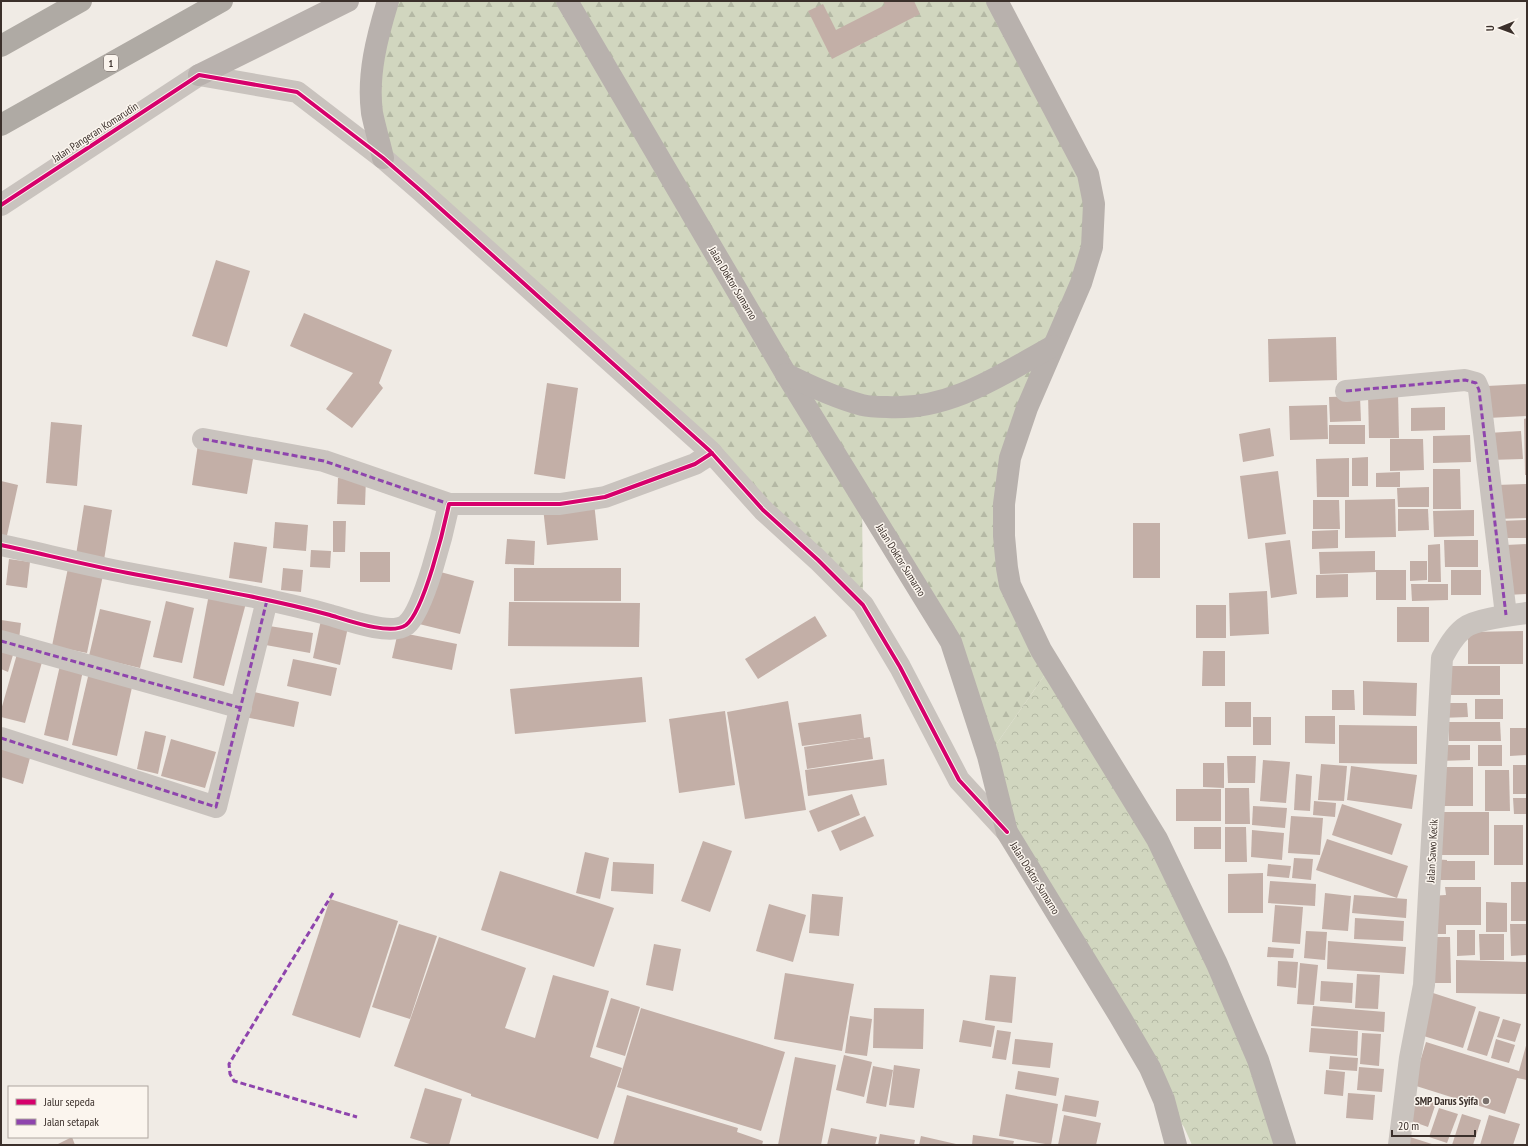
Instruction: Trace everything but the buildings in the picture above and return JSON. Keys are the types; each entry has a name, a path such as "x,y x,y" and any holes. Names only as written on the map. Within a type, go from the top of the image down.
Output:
{"highway":[{"path":"1,46 80,1"},
{"name":"1","path":"1,125 222,1"}],"main road":[{"path":"199,75 348,1"},
{"path":"383,158 372,113 371,82 378,34 388,1"},
{"name":"Jalan Doktor Sumarno","path":"567,1 786,374 951,642 988,756 1007,832 1150,1068 1164,1100 1176,1145"},
{"path":"997,1 1088,174 1094,196 1095,216 1092,247 1081,283 1027,408 1010,458 1005,497 1004,533 1010,585 1041,650 1157,839 1217,964 1258,1060 1285,1145"},
{"path":"786,374 864,406 897,408 927,406 968,392 1053,346"}],"street":[{"path":"199,75 297,92 383,158 712,453 763,510 818,560 862,605 900,667 959,780 1007,832"},
{"name":"Jalan Pangeran Komarudin","path":"1,205 199,75"},
{"path":"1346,391 1465,380 1476,383 1479,390 1506,615"},
{"path":"203,439 324,461 449,504 560,504 606,497 694,464 712,453"},
{"path":"1,545 126,573 267,600 386,629 396,629 405,626 418,609 433,566 449,504"},
{"path":"1,738 216,808 267,600"},
{"name":"Jalan Sawo Kecik","path":"1399,1145 1410,1058 1424,984 1442,658 1456,636 1464,628 1506,615 1527,613"},
{"path":"1,641 241,708"}],"green space":[{"path":"388,1 997,1 1076,152 1093,241 1021,428 1005,545 1051,666 988,756 951,642 862,498 863,605 421,191 377,131"},
{"path":"1051,666 1157,839 1285,1145 1192,1145 1184,1127 1164,1100 1012,840 988,756"}],"marked path":[{"path":"1346,391 1465,380 1476,383 1479,390 1506,615"},
{"path":"203,439 324,461 449,504"},
{"path":"1,738 216,807 267,600"},
{"path":"1,641 241,708"},
{"path":"333,893 229,1064 230,1074 234,1081 357,1117"}],"cycle path":[{"path":"1,205 199,75 297,92 383,158 421,191 710,451 763,510 818,560 863,605 900,667 959,780 1007,832"},
{"path":"1,545 112,570 280,603 369,626 390,629 399,628 406,625 413,617 420,604 443,531 449,504 560,504 605,497 695,464 712,453"}],"place":[{"name":"SMP Darus Syifa","path":"1486,1101"}]}
